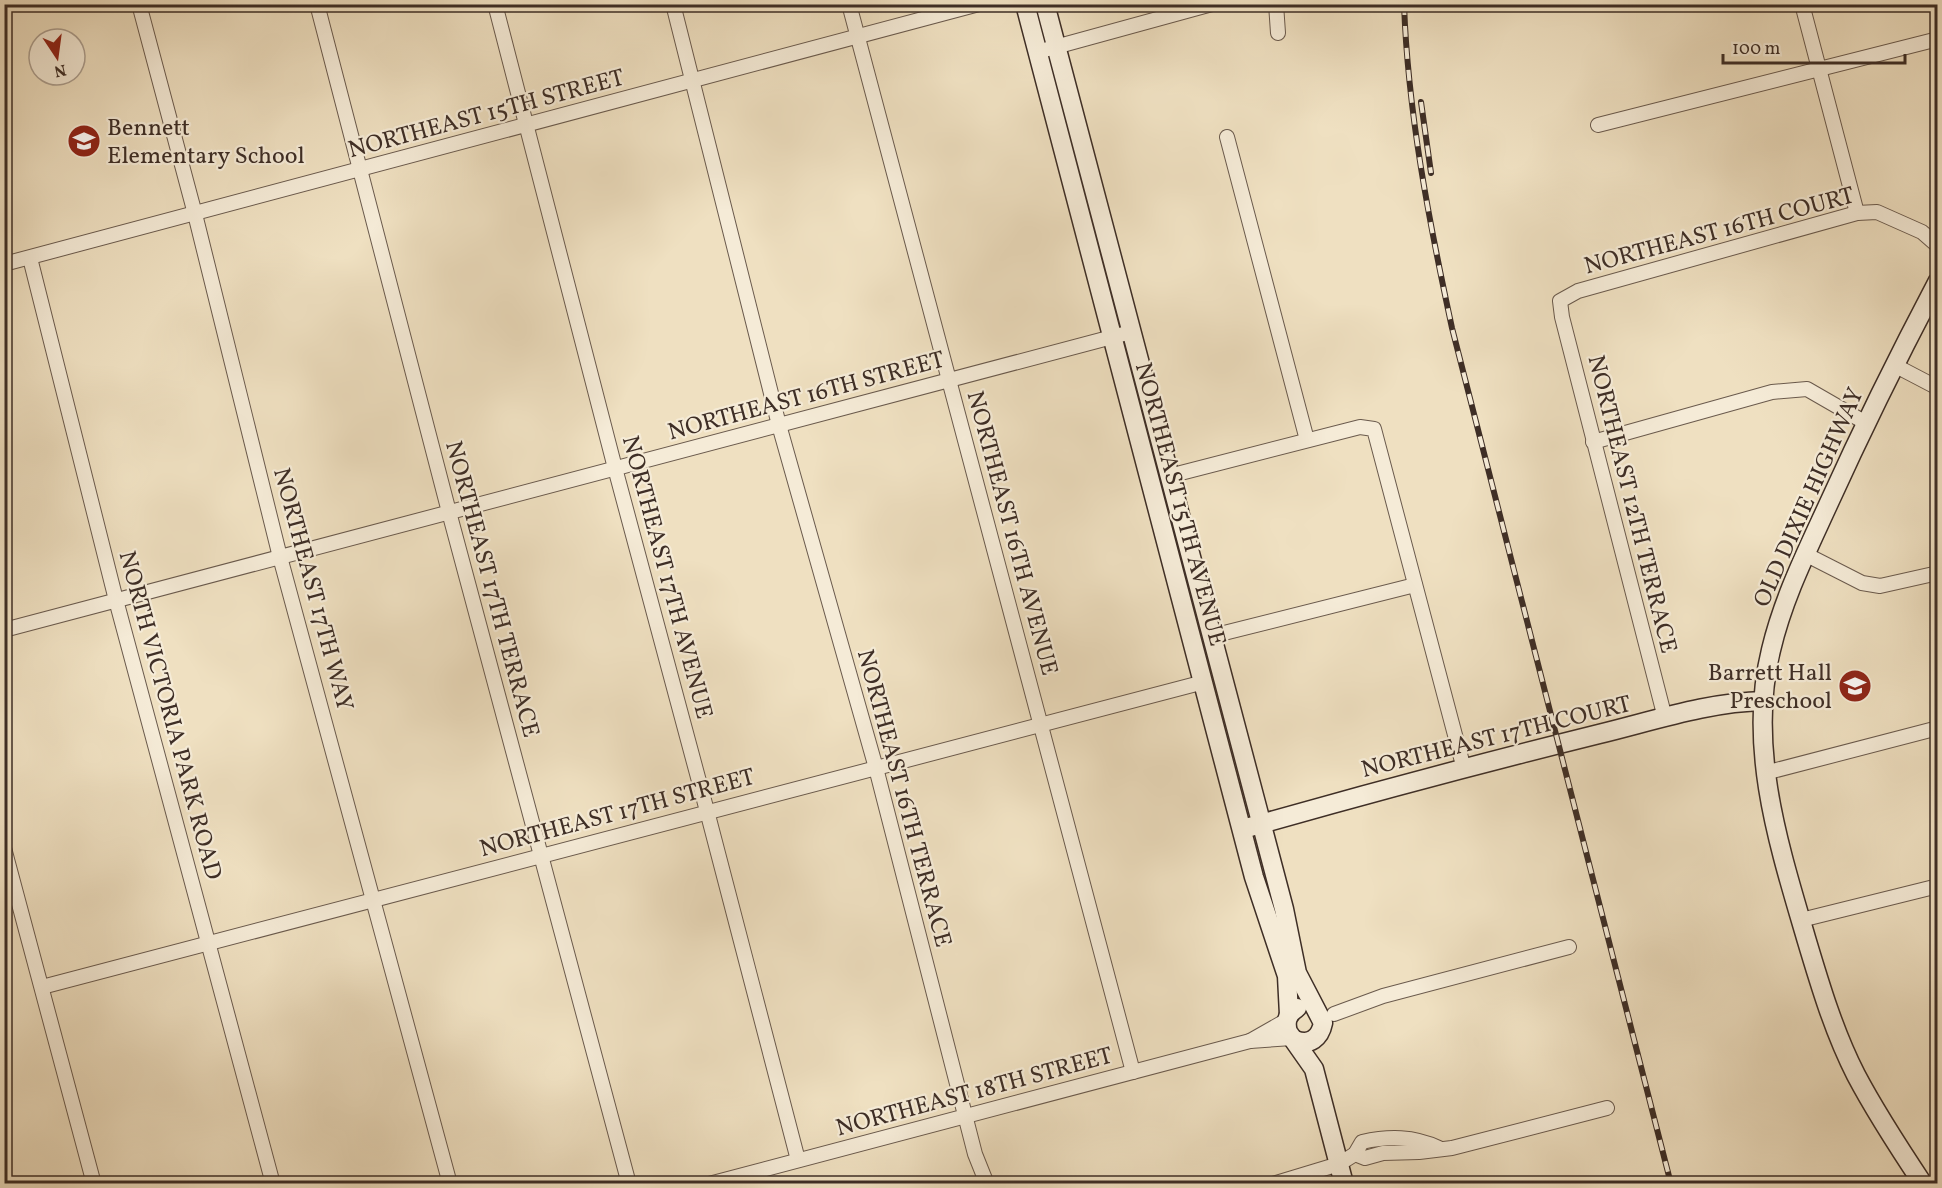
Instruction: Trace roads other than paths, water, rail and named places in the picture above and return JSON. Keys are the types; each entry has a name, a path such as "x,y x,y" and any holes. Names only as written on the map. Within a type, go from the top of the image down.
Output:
{"street":[{"name":"NORTHEAST 17TH WAY","path":"139,4 195,214 280,557 450,1184"},
{"name":"NORTHEAST 17TH TERRACE","path":"317,4 449,512 629,1184"},
{"name":"NORTHEAST 17TH AVENUE","path":"495,4 798,1160"},
{"name":"NORTHEAST 16TH TERRACE","path":"673,4 780,425 876,768 975,1154 987,1184"},
{"name":"NORTHEAST 16TH AVENUE","path":"849,4 1133,1072"},
{"name":"NORTHEAST 15TH STREET","path":"4,264 694,82 979,4"},
{"name":"NORTHEAST 15TH AVENUE","path":"1024,4 1241,829 1264,911 1287,976 1290,1028"},
{"name":"NORTHEAST 15TH AVENUE","path":"1045,4 1284,909 1297,974 1322,1012"},
{"path":"1037,52 1212,4"},
{"path":"1276,4 1278,33"},
{"path":"1802,4 1857,213"},
{"path":"1598,125 1938,39"},
{"path":"1227,137 1307,440"},
{"name":"NORTHEAST 16TH COURT","path":"1560,301 1578,291 1857,213 1877,212 1922,232 1938,246"},
{"name":"NORTHEAST 16TH COURT","path":"1922,232 1938,233"},
{"name":"NORTH VICTORIA PARK ROAD","path":"30,258 116,600 273,1184"},
{"name":"OLD DIXIE HIGHWAY","path":"1923,1184 1885,1127 1855,1073 1829,1012 1801,920 1774,818 1765,773 1763,723 1770,653 1783,606 1866,423 1938,281"},
{"name":"NORTHEAST 12TH TERRACE","path":"1560,301 1593,442 1665,718"},
{"name":"NORTHEAST 16TH STREET","path":"4,630 1131,332"},
{"path":"1894,365 1938,388"},
{"path":"1593,442 1772,392 1807,389 1866,423"},
{"path":"1169,476 1360,427 1374,429 1464,769"},
{"path":"1805,554 1862,583 1880,586 1938,573"},
{"path":"1212,636 1415,585"},
{"name":"NORTHEAST 17TH STREET","path":"42,987 1204,682"},
{"name":"NORTHEAST 17TH COURT","path":"1241,829 1665,718 1727,703 1764,701"},
{"path":"1765,773 1938,728"},
{"path":"4,848 94,1184"},
{"path":"1801,920 1938,885"},
{"path":"1290,1028 1298,1007 1310,1007 1322,1012 1569,947"},
{"path":"1314,1069 1323,1023 1322,1012"},
{"path":"1290,1028 1307,1042 1320,1034"},
{"path":"1290,1028 1314,1069 1347,1159 1344,1184"},
{"name":"NORTHEAST 18TH STREET","path":"708,1184 1250,1041 1290,1028"},
{"path":"1273,1184 1347,1159 1362,1142 1402,1137 1426,1142 1439,1148 1470,1143 1607,1108"}],"railway":[{"path":"1404,4 1415,127 1435,248 1452,328 1671,1184"},
{"path":"1421,102 1431,173"}],"place":[{"name":"Bennett Elementary School","path":"84,141"},
{"name":"Barrett Hall Preschool","path":"1855,686"}]}
